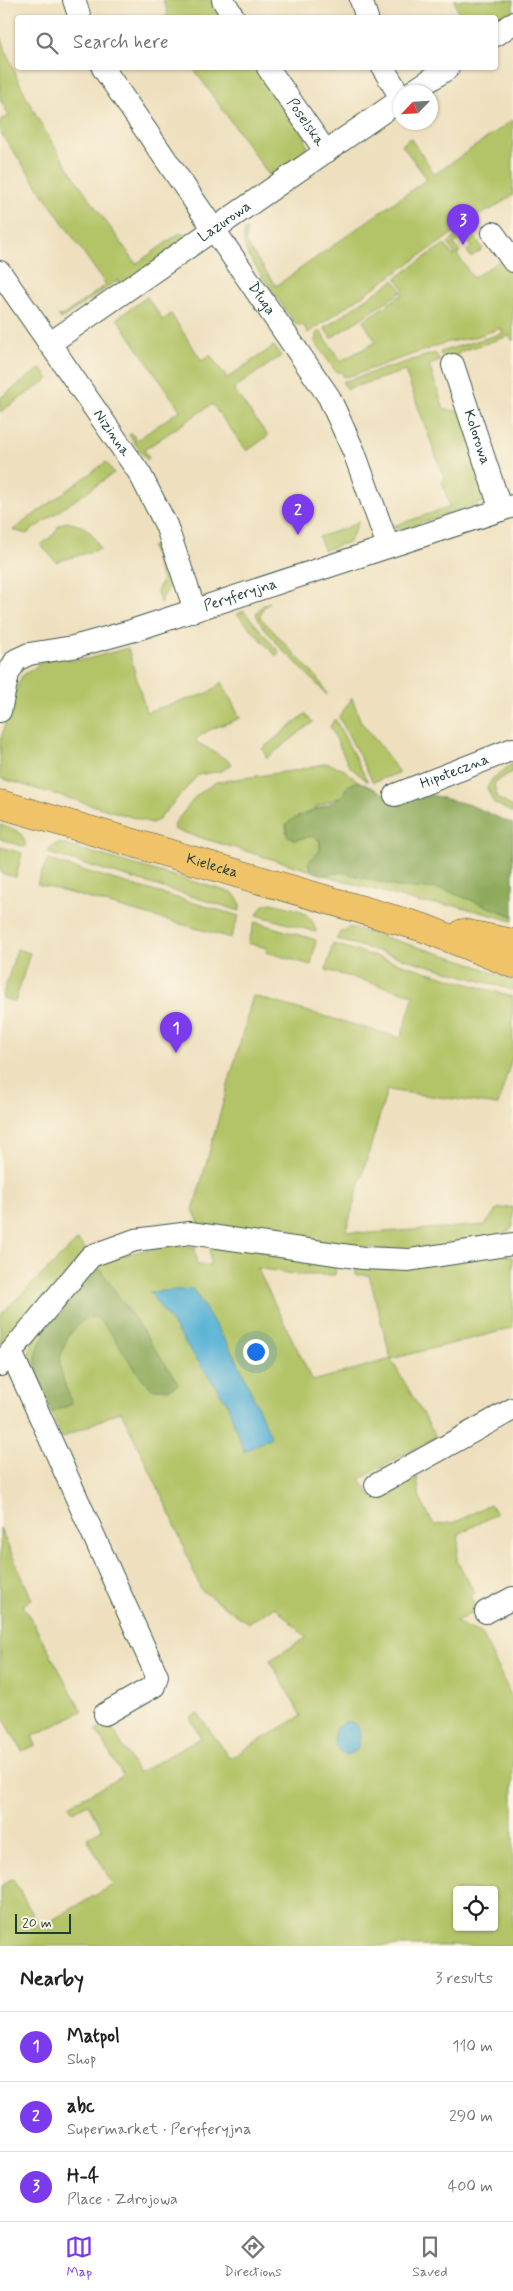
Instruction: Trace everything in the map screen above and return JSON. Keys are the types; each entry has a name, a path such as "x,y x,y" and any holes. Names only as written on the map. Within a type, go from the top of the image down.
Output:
{"main road":[{"name":"Kielecka","path":"0,804 424,928 513,964"},
{"name":"Kielecka","path":"424,928 486,936 513,942"}],"street":[{"path":"74,0 79,15"},
{"path":"223,0 232,15"},
{"path":"361,0 365,15"},
{"path":"498,34 513,23"},
{"name":"Długa","path":"104,70 329,397 351,443 388,546"},
{"name":"Poselska","path":"269,70 326,152"},
{"path":"384,70 393,85"},
{"path":"422,85 445,70"},
{"name":"Lazurowa","path":"49,344 393,105"},
{"path":"493,233 513,261"},
{"name":"Nizinna","path":"0,272 140,474 155,500 176,551 195,610"},
{"name":"Kolorowa","path":"453,365 507,508"},
{"name":"Peryferyjna","path":"0,711 8,674 8,658 92,642 507,508"},
{"name":"Hipoteczna","path":"395,795 513,749"},
{"path":"105,1714 154,1686 157,1676 6,1358 91,1256 135,1240 190,1233 363,1258 410,1260 513,1244"},
{"path":"376,1485 513,1409"},
{"path":"486,1612 513,1598"}],"green space":[{"path":"163,0 211,0 222,15 166,15 168,14"},
{"path":"454,0 513,0 513,12 498,23 498,15 456,15 459,14"},
{"path":"0,33 26,96 42,125 59,153 136,264 181,232 186,240 122,285 118,280 61,319 58,315 62,316 106,285 0,132 0,120 9,116 0,99"},
{"path":"194,70 260,70 305,137 308,150 269,175"},
{"path":"513,120 513,195 492,209 487,210 308,333 304,326 295,324 249,257 244,244 244,230 247,229 246,243 276,286 427,179 402,145 410,138 435,174"},
{"path":"468,228 483,249 471,257 467,251 472,247 465,236 454,244 460,252 457,254 473,278 501,260 513,271 513,341 509,336 443,359 440,352 503,333 501,328 472,338 448,342 353,375 344,377 341,372 336,372 314,340 318,338 315,334 320,331 341,361 376,342 363,321 403,294 401,292 331,338 324,328 394,280 402,291 404,289 396,278 444,244 453,256 455,255 448,243"},
{"path":"147,297 163,320 171,314 202,361 210,355 227,378 274,346 281,356 233,389 268,436 247,451 212,404 144,450 149,458 147,460 129,435 131,433 137,440 180,410 117,318"},
{"path":"435,353 440,361 429,365 444,409 462,412 489,500 400,530 393,526 450,507 442,481 445,480 405,371 347,389 342,382"},
{"path":"41,368 49,379 0,412 0,398"},
{"path":"106,462 114,473 26,534 13,530"},
{"path":"359,521 349,542 324,550 319,537"},
{"path":"67,522 88,530 100,549 56,562 41,545 54,534 59,525"},
{"path":"156,545 170,585 160,603 157,592 162,580 151,547"},
{"path":"270,602 263,608 260,617 320,681 327,695 285,653 260,623 256,614 262,606"},
{"path":"244,611 279,652 276,656 237,614"},
{"path":"128,648 146,712 208,693 222,682 240,718 210,730 195,741 231,762 231,765 221,771 198,775 158,820 152,823 0,778 0,742 13,697 22,676 46,660 67,655 69,661 88,659"},
{"path":"352,698 361,722 399,773 373,782 339,717"},
{"path":"305,714 313,722 267,758 262,749"},
{"path":"335,719 368,782 349,766 330,726"},
{"path":"326,763 343,769 358,781 347,786 342,796 316,807 314,836 320,841 320,850 308,863 312,871 175,830 174,824 197,795 216,782 298,770"},
{"path":"513,763 513,771 494,783 497,798 513,807 513,813 494,803 487,788 492,779"},
{"path":"358,781 403,803 431,795 470,805 513,824 513,916 442,889 398,887 342,872 323,875 312,871 308,863 320,850 320,841 314,836 294,840 287,835 286,824 335,801 351,785"},
{"path":"0,825 21,834 25,847 0,839"},
{"path":"59,843 233,893 240,902 240,911 48,853 52,846"},
{"path":"0,847 22,853 16,877 0,873"},
{"path":"47,860 239,916 231,938 37,884"},
{"path":"342,872 398,887 442,889 513,916 513,921 458,906 421,903 323,875"},
{"path":"271,903 293,908 305,914 314,924 316,932 257,915 262,906"},
{"path":"255,922 316,940 311,965 266,952 267,948 248,943"},
{"path":"350,927 465,961 513,981 513,990 336,939 342,931"},
{"path":"333,944 513,997 513,1054 498,1105 387,1090 346,1231 369,1233 485,1225 497,1209 513,1207 513,1227 500,1237 430,1249 391,1250 201,1227 193,1210 253,996 401,1038 414,995 326,970"},
{"path":"17,949 30,953 15,1002 2,998"},
{"path":"78,1240 86,1250 0,1351 0,1315"},
{"path":"214,1244 336,1261 335,1275 298,1275 257,1268 313,1381 391,1359 436,1437 360,1479 372,1498 379,1494 380,1497 417,1477 420,1499 434,1525 456,1522 490,1504 496,1514 459,1534 457,1561 475,1593 470,1596 477,1610 455,1622 482,1634 513,1700 513,1946 0,1946 0,1886 13,1879 40,1927 113,1885 87,1838 102,1829 88,1804 73,1812 69,1805 123,1776 96,1730 109,1722 138,1773 201,1738 190,1718 198,1714 230,1758 301,1716 270,1660 306,1638 275,1607 248,1623 201,1590 170,1513 121,1411 62,1438 28,1357 32,1342 89,1269 123,1255 171,1245 195,1248 197,1265 210,1265 210,1249"},
{"path":"506,1254 513,1258 513,1328 391,1359 369,1275 356,1275 356,1269"},
{"path":"100,1269 179,1384 170,1389 152,1389 137,1372 104,1325 96,1317 89,1318 82,1321 71,1332 61,1355 61,1371 72,1404 51,1413 38,1373 36,1360 38,1348 43,1336 61,1311"},
{"path":"0,1528 32,1599 23,1605 82,1711 32,1737 36,1745 22,1751 0,1712"}],"water":[{"path":"193,1289 237,1360 271,1437 244,1452 227,1403 150,1292"},
{"path":"347,1721 356,1725 360,1737 356,1751 347,1755 339,1750 335,1744 334,1737 336,1728"}],"place":[{"name":"H-4","path":"463,245"},
{"name":"abc","path":"298,535"},
{"name":"Matpol","path":"176,1053"}]}
